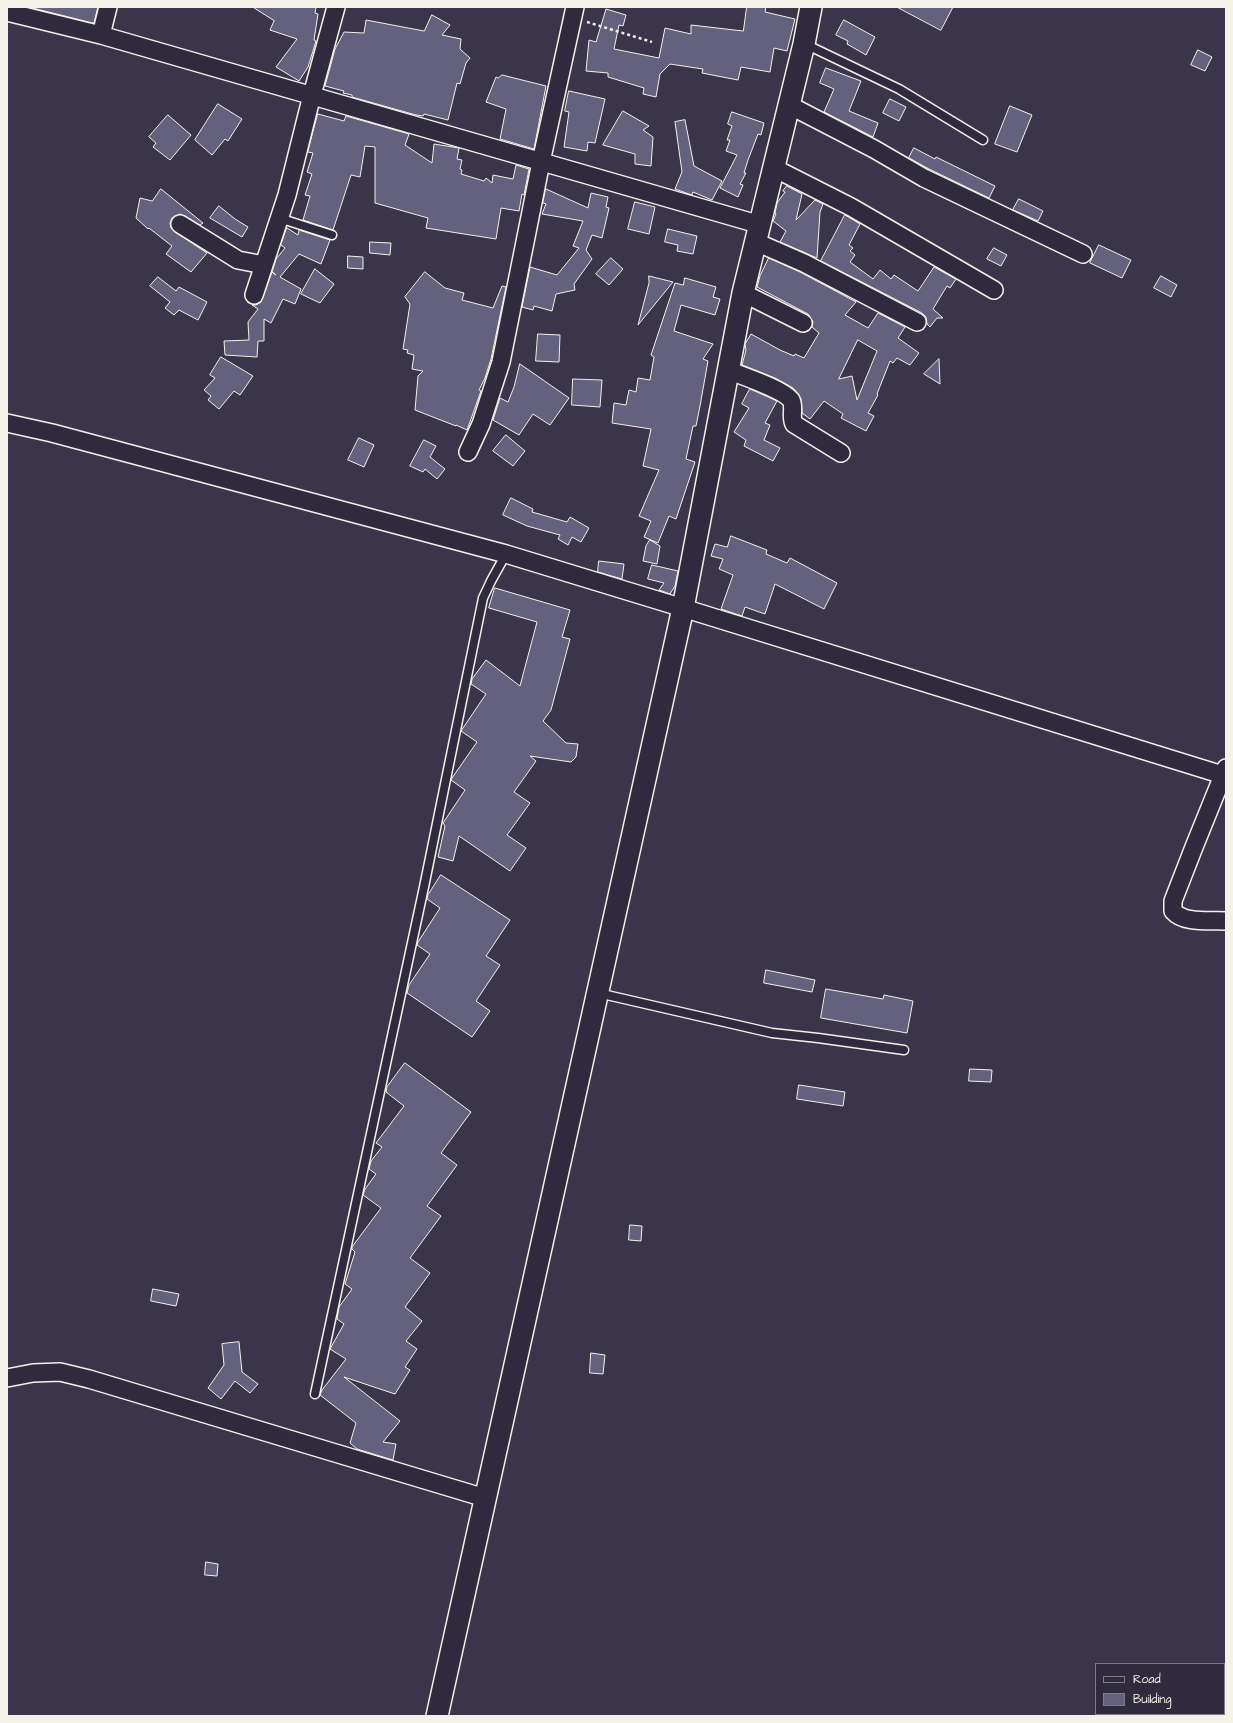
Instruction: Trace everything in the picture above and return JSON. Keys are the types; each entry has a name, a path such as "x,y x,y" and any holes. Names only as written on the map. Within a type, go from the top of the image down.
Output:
{"street":[{"path":"101,35 108,7"},
{"path":"254,295 287,195 336,7"},
{"path":"437,1716 683,608 743,292 759,233 804,44 811,7"},
{"path":"7,12 101,35 541,162 759,233 804,263 916,322"},
{"path":"468,452 480,424 501,362 573,12"},
{"path":"789,105 874,149 924,178 1083,254"},
{"path":"774,168 851,207 994,290"},
{"path":"180,224 238,260 264,265"},
{"path":"743,292 803,323"},
{"path":"728,370 781,392 790,400 792,405 791,419 794,424 841,453"},
{"path":"7,423 52,433 506,554 1225,774 1184,874 1174,901 1173,911 1177,916 1191,920 1226,921"},
{"path":"7,1378 60,1372 89,1379 485,1498"}],"lane":[{"path":"804,44 899,89 983,140"},
{"path":"279,218 332,235"},
{"path":"315,1394 424,887 483,598 494,574 506,554"},
{"path":"598,993 772,1034 818,1038 904,1050"}],"path":[{"path":"573,12 652,42"}],"building":[{"path":"29,7 98,7 94,23"},
{"path":"253,7 316,7 315,13 318,14 314,40 316,41 308,67 299,81 276,67 297,39 270,30 274,21"},
{"path":"747,7 766,7 765,12 795,19 787,51 774,48 770,72 741,67 738,80 702,73 703,69 670,64 660,74 656,97 643,94 644,88 608,77 608,73 586,71 589,40 596,42 606,9 626,15 623,26 619,25 614,49 659,58 665,28 691,34 691,25 743,31"},
{"path":"897,7 953,7 941,30"},
{"path":"432,15 450,25 442,35 461,39 460,49 470,58 466,63 460,84 457,83 448,120 424,114 423,116 416,115 352,97 352,95 343,93 344,91 325,86 335,49 344,32 364,33 366,20 424,31"},
{"path":"844,20 875,37 866,55 847,44 848,41 836,35"},
{"path":"1198,50 1212,57 1205,71 1191,65"},
{"path":"826,68 861,81 849,111 878,123 873,137 824,112 834,89 820,83"},
{"path":"502,75 546,86 534,149 500,139 506,109 486,102 496,77 498,78"},
{"path":"569,91 605,99 595,143 588,142 587,151 564,147 569,112 565,111"},
{"path":"890,99 906,107 899,121 883,113"},
{"path":"218,104 242,119 228,141 225,139 212,155 195,140"},
{"path":"1010,106 1032,115 1017,152 995,144"},
{"path":"623,111 649,126 643,130 653,137 651,166 635,164 635,154 603,145"},
{"path":"732,112 764,123 761,135 758,134 748,160 744,173 746,173 740,184 743,185 738,197 720,188 737,155 726,151 730,140 727,140 732,126 728,124"},
{"path":"318,114 344,121 346,116 409,134 405,145 432,163 434,144 459,148 457,159 462,160 460,169 462,170 461,174 484,181 486,178 492,183 493,175 513,179 516,165 529,169 519,211 501,208 496,239 426,228 428,218 375,203 375,147 365,146 360,177 351,175 333,230 303,220 310,196 305,195 312,174 307,172 313,153 308,152"},
{"path":"168,115 191,135 170,160 153,147 156,143 149,137"},
{"path":"685,120 694,166 722,181 712,200 693,192 692,195 675,189 682,172 675,122"},
{"path":"914,148 995,186 989,198 909,158"},
{"path":"787,186 802,194 796,220 815,200 823,204 820,212 817,258 780,242 786,231 773,221 776,214 777,203 785,192 783,191"},
{"path":"161,189 203,223 200,225 180,214 172,218 170,223 171,228 175,232 207,253 191,272 166,254 172,246 149,228 148,229 136,218 140,198 152,201"},
{"path":"546,189 588,208 591,193 608,197 606,207 609,208 602,238 592,235 586,250 592,259 574,284 575,290 556,294 552,311 534,306 533,310 522,307 530,267 557,275 579,248 573,246 583,221 542,214 546,204 543,203"},
{"path":"1019,199 1043,211 1038,221 1013,210"},
{"path":"635,202 655,207 649,234 628,229"},
{"path":"219,206 248,227 242,237 210,218"},
{"path":"845,215 860,224 849,245 853,248 850,251 855,255 850,262 873,279 880,270 891,279 894,275 918,291 934,267 956,279 950,288 947,286 933,309 943,318 937,318 930,327 927,324 926,317 922,313 821,261"},
{"path":"287,228 298,235 299,230 330,240 321,264 299,254 280,277 301,289 295,304 283,299 271,323 264,319 264,341 258,341 257,357 225,355 224,341 249,340 248,322 258,309 252,305 256,305 261,302 276,259 285,248 281,245"},
{"path":"668,229 697,236 693,254 677,251 678,245 665,242"},
{"path":"370,242 391,243 390,255 370,253"},
{"path":"1099,245 1131,260 1122,278 1090,263"},
{"path":"994,248 1007,255 1001,266 987,259"},
{"path":"348,256 363,257 363,269 348,268"},
{"path":"611,258 623,269 609,285 596,274"},
{"path":"769,258 800,272 856,302 845,315 868,328 878,313 905,327 898,338 919,353 910,365 897,358 893,363 890,361 877,394 878,395 868,413 874,416 866,431 841,418 843,414 824,401 810,419 802,413 801,399 793,388 775,378 742,365 746,350 745,344 751,334 780,350 794,356 795,354 804,358 819,333 812,327 813,322 808,314 757,287 760,276","holes":["858,340 877,351 857,400 852,376 839,379"]},
{"path":"315,269 334,284 320,303 301,294"},
{"path":"425,272 445,288 464,293 462,300 493,308 502,286 506,287 491,359 485,378 479,390 481,391 467,430 415,410 418,376 423,371 412,369 414,355 407,353 408,350 403,349 410,304 405,297"},
{"path":"649,276 673,282 638,325 649,283"},
{"path":"1161,276 1177,285 1171,297 1154,288"},
{"path":"158,277 176,291 179,287 207,302 198,320 179,310 174,315 165,308 170,302 150,286"},
{"path":"685,278 716,287 713,297 720,299 715,315 681,305 674,331 713,344 703,359 708,361 696,426 693,426 686,459 695,462 676,519 669,516 658,543 644,537 651,521 639,516 659,470 643,466 651,429 612,423 614,403 626,405 629,390 636,392 638,378 650,380 654,357 651,355 675,283 683,285"},
{"path":"538,334 560,335 559,362 536,361"},
{"path":"221,357 253,376 240,395 234,391 219,409 208,400 211,396 204,390 215,378 210,375"},
{"path":"939,359 940,384 924,374"},
{"path":"520,364 569,398 550,425 533,414 519,435 493,420 500,398 508,402 514,387"},
{"path":"573,379 602,380 600,407 572,405"},
{"path":"750,389 777,401 765,423 770,425 764,440 780,448 773,461 744,446 746,440 734,432 749,408 742,404"},
{"path":"506,435 525,451 513,466 493,451"},
{"path":"359,438 374,445 364,467 348,460"},
{"path":"424,440 436,446 430,457 445,469 437,479 425,469 423,472 410,466"},
{"path":"511,498 533,509 532,512 567,522 570,517 589,528 581,542 572,537 568,545 558,539 560,535 527,526 503,515"},
{"path":"731,536 767,550 766,554 787,563 790,558 837,583 824,609 775,584 765,614 745,607 742,616 721,609 733,575 719,569 723,559 711,556 715,544 727,547"},
{"path":"650,540 660,546 657,564 643,561 646,546"},
{"path":"599,561 624,564 622,579 598,572"},
{"path":"652,565 678,571 675,586 670,594 659,590 664,583 648,579"},
{"path":"495,588 570,610 562,637 570,639 551,710 543,721 566,743 578,744 576,757 571,762 530,756 536,761 514,792 530,803 507,835 526,848 510,871 459,836 453,861 438,857 445,826 443,823 465,790 451,780 477,742 461,731 486,694 471,684 472,679 486,660 520,686 537,622 489,608"},
{"path":"441,875 510,920 486,956 500,965 476,1001 490,1011 472,1037 407,993 409,985 430,954 417,945 440,908 427,899"},
{"path":"766,970 815,980 812,992 764,983"},
{"path":"826,989 883,999 884,995 913,1001 907,1033 821,1018"},
{"path":"405,1063 471,1112 441,1153 457,1165 427,1206 441,1216 410,1258 430,1273 405,1307 422,1321 406,1341 417,1349 405,1367 410,1370 395,1394 344,1377 400,1421 383,1442 396,1444 393,1460 357,1449 350,1443 356,1423 320,1395 322,1390 346,1359 330,1349 344,1324 337,1319 339,1307 352,1289 345,1284 355,1252 352,1247 381,1208 363,1195 365,1189 376,1174 369,1169 371,1161 382,1147 376,1143 404,1106 386,1092 387,1087"},
{"path":"970,1069 992,1070 991,1082 969,1081"},
{"path":"799,1085 845,1092 843,1106 797,1099"},
{"path":"630,1225 642,1226 641,1241 629,1240"},
{"path":"153,1289 179,1294 176,1306 151,1301"},
{"path":"239,1342 242,1372 258,1384 250,1393 235,1381 221,1399 208,1388 224,1365 222,1344"},
{"path":"591,1353 605,1355 603,1374 590,1373"},
{"path":"206,1562 218,1564 217,1576 205,1575"}]}
